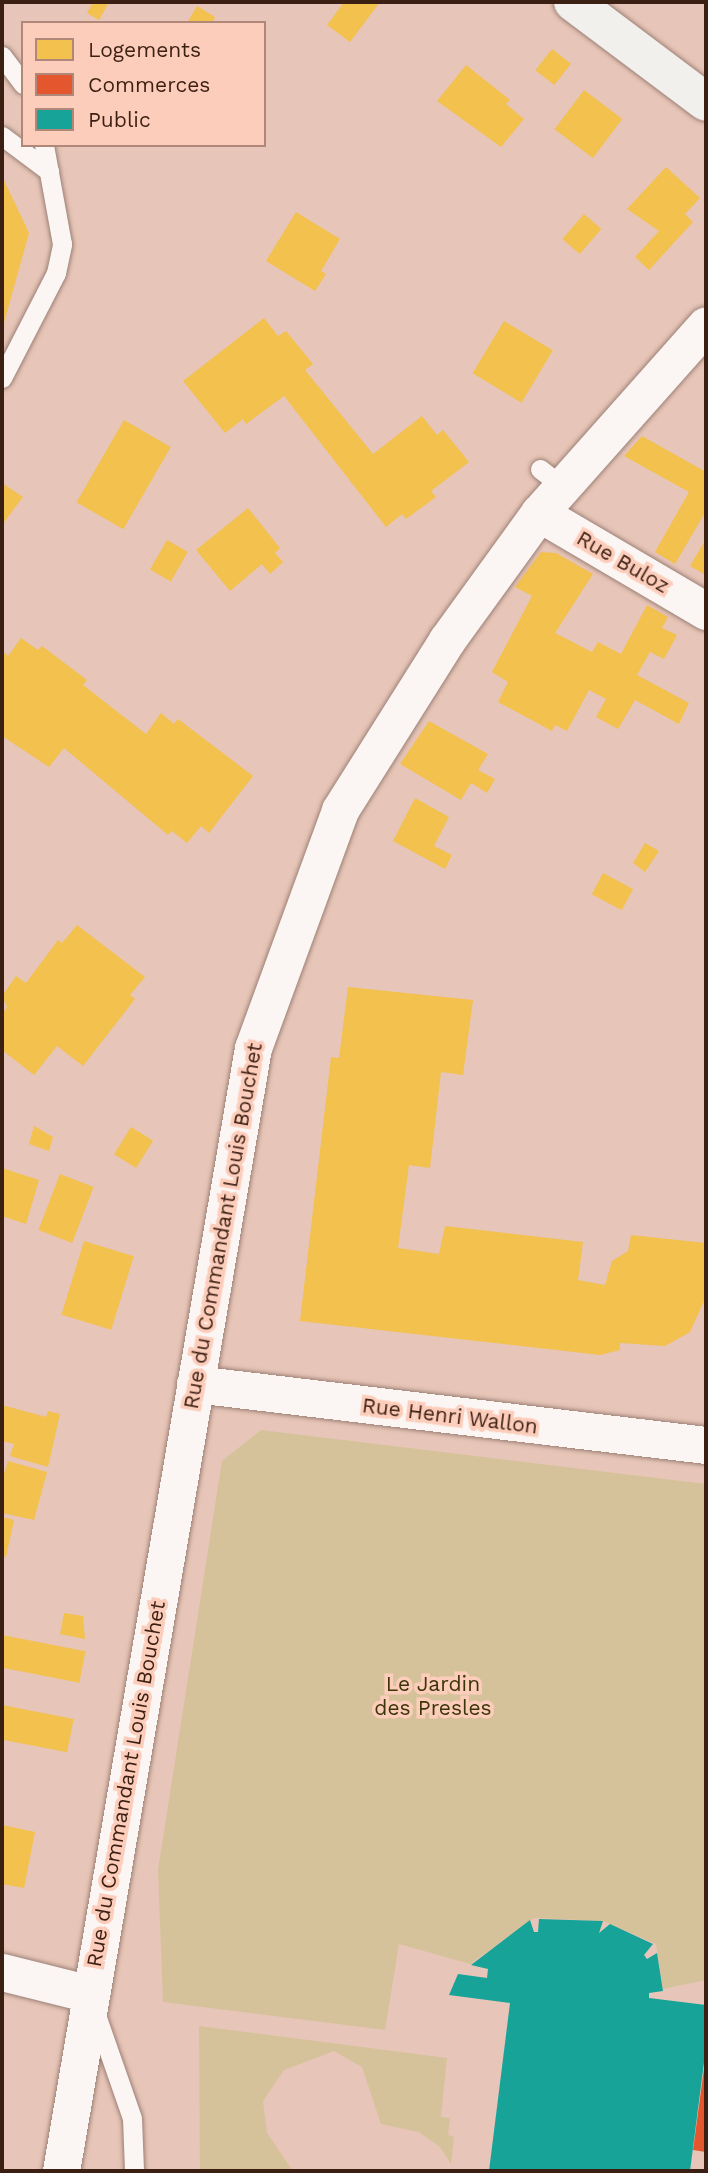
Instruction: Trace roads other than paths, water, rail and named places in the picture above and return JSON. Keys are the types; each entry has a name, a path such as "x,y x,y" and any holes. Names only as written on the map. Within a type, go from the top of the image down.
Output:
{"street":[{"path":"573,2 706,102"},
{"name":"Rue du Commandant Louis Bouchet","path":"61,2171 250,1058 340,810 447,640 507,537 547,490 706,325"},
{"name":"Rue Buloz","path":"547,490 706,611"},
{"name":"Rue Henri Wallon","path":"195,1384 706,1446"},
{"path":"2,1972 90,1994"}],"lane":[{"path":"2,56 21,81"},
{"path":"2,136 49,171"},
{"path":"2,378 56,273 62,244 44,147"},
{"path":"90,1994 132,2118 134,2171"}],"park label":[{"name":"Le Jardin des Presles","path":"433,1696"}]}
